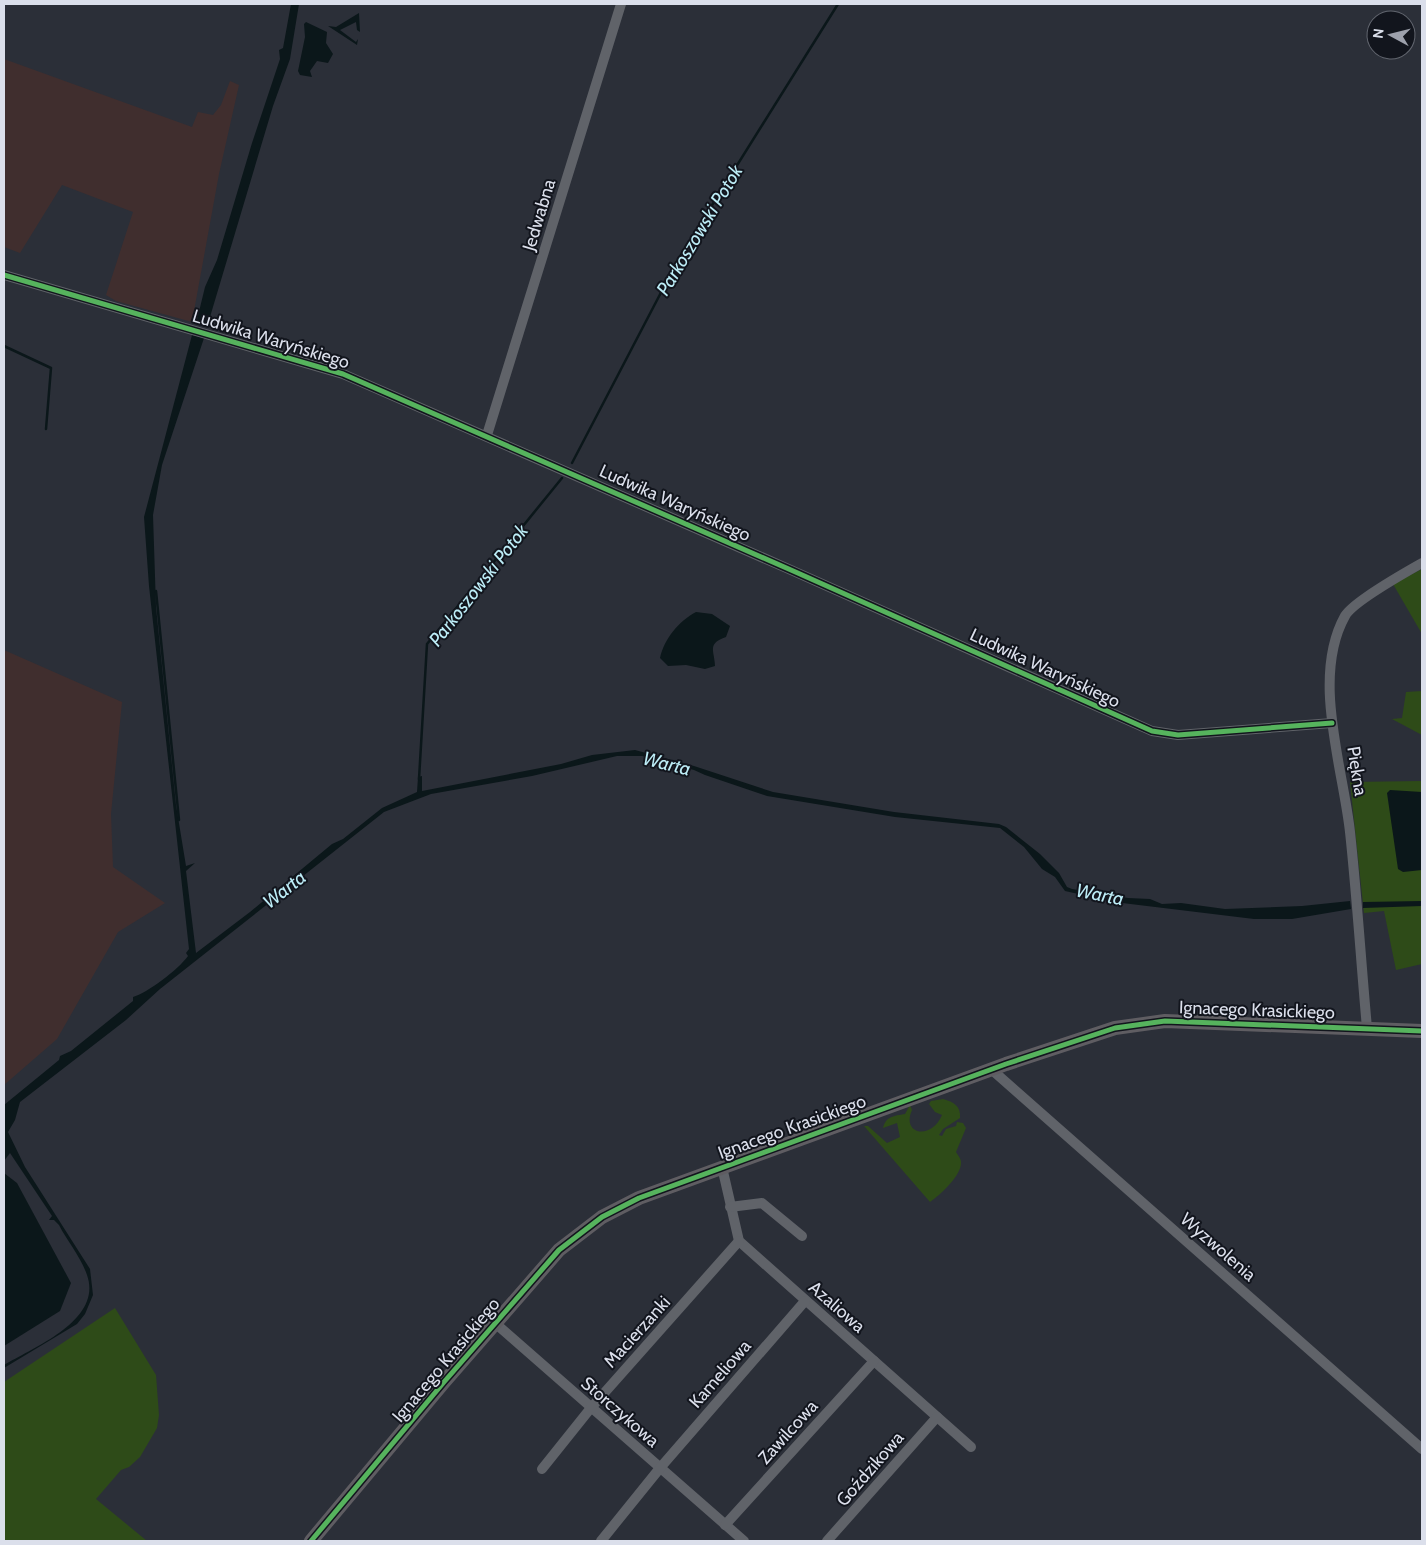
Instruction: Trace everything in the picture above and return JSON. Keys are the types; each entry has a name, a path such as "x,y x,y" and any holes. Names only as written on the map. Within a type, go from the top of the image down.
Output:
{"street":[{"name":"Jedwabna","path":"486,435 621,4"},
{"name":"Ludwika Waryńskiego","path":"4,274 342,374 486,435 1152,731 1178,735 1332,723"},
{"name":"Piękna","path":"1367,1028 1350,831 1332,723 1331,661 1335,640 1346,615 1394,577 1422,563"},
{"name":"Ignacego Krasickiego","path":"311,1541 559,1250 602,1217 639,1198 1089,1035 1165,1021 1422,1031"},
{"name":"Wyzwolenia","path":"991,1069 1422,1449"},
{"path":"722,1167 739,1241"},
{"path":"730,1207 762,1203 802,1236"},
{"name":"Azaliowa","path":"739,1241 971,1447"},
{"name":"Macierzanki","path":"542,1469 590,1409 739,1241"},
{"name":"Kameliowa","path":"601,1541 660,1468 805,1301"},
{"name":"Storczykowa","path":"495,1323 590,1409 725,1525"},
{"name":"Zawilcowa","path":"725,1525 874,1361"},
{"name":"Goździkowa","path":"827,1541 937,1418"},
{"path":"725,1525 744,1541"}],"shaded area":[{"path":"4,59 192,127 198,112 213,115 221,105 230,81 239,85 219,174 192,322 116,301 106,295 133,212 62,185 20,253 4,247"},
{"path":"4,650 122,702 111,814 113,867 165,903 118,932 57,1039 4,1085"}],"green space":[{"path":"1422,569 1422,634 1393,584"},
{"path":"1422,691 1422,735 1392,719 1402,718 1406,692"},
{"path":"1422,781 1422,964 1396,970 1384,911 1364,913 1350,782"},
{"path":"943,1099 956,1105 960,1118 943,1129 939,1135 942,1136 946,1129 956,1126 957,1122 963,1123 966,1128 956,1152 961,1162 958,1173 944,1190 930,1202 864,1126 868,1126 887,1143 900,1137 897,1123 883,1128 884,1124 891,1117 905,1114 910,1105 912,1110 910,1125 919,1131 931,1129 942,1115 935,1112 929,1104 931,1101"},
{"path":"115,1308 156,1375 159,1415 157,1428 140,1457 129,1467 121,1470 96,1499 147,1541 4,1541 4,1382"}],"water":[{"path":"291,4 299,4 290,59 273,106 207,327 196,324 205,287 217,260 252,143 280,59 279,50 283,48"},
{"path":"359,13 360,32 357,30 356,22 340,30 356,42 358,39 357,45 328,26 336,27"},
{"path":"306,22 327,32 326,43 333,54 328,63 317,61 310,71 312,77 300,75 298,71 305,37 304,24"},
{"name":"Warta","path":"192,335 204,338 162,465 153,515 156,607 176,805 186,866 195,863 186,871 196,953 250,912 332,844 343,839 382,808 417,792 418,777 422,776 422,791 561,764 592,755 635,750 694,766 773,792 894,812 999,824 1006,827 1040,854 1059,873 1067,887 1072,889 1128,898 1150,899 1162,904 1181,903 1225,909 1302,906 1350,901 1351,909 1292,919 1254,919 1114,902 1065,891 1055,877 1042,869 1024,847 1000,828 895,817 767,796 694,770 642,756 617,756 532,776 431,794 384,812 160,989 126,1020 20,1102 15,1120 8,1132 25,1167 90,1269 93,1295 85,1314 77,1324 4,1368 4,1365 48,1340 76,1319 85,1306 89,1291 84,1268 59,1225 54,1220 49,1220 52,1216 10,1153 4,1161 4,1105 59,1060 60,1056 71,1051 133,1001 133,997 162,980 188,956 186,953 189,949 149,586 144,517"},
{"path":"696,612 712,614 730,626 726,637 714,645 715,666 705,669 686,665 668,666 660,658 665,644 673,631"},
{"path":"1390,790 1422,792 1422,870 1403,872 1398,869 1387,793"},
{"path":"1422,901 1422,906 1363,908 1363,902"},
{"path":"4,1173 17,1183 71,1283 60,1311 4,1346"}],"waterway":[{"name":"Parkoszowski Potok","path":"572,463 679,258 838,4"},
{"path":"4,346 51,368 46,429"},
{"name":"Parkoszowski Potok","path":"419,779 427,644 562,478"},
{"path":"156,591 179,820"}],"cycle path":[{"path":"4,275 343,374 791,570 1152,731 1178,735 1332,723"},
{"path":"311,1541 444,1382 559,1250 602,1217 639,1198 1006,1064 1115,1028 1165,1021 1422,1031"}]}
